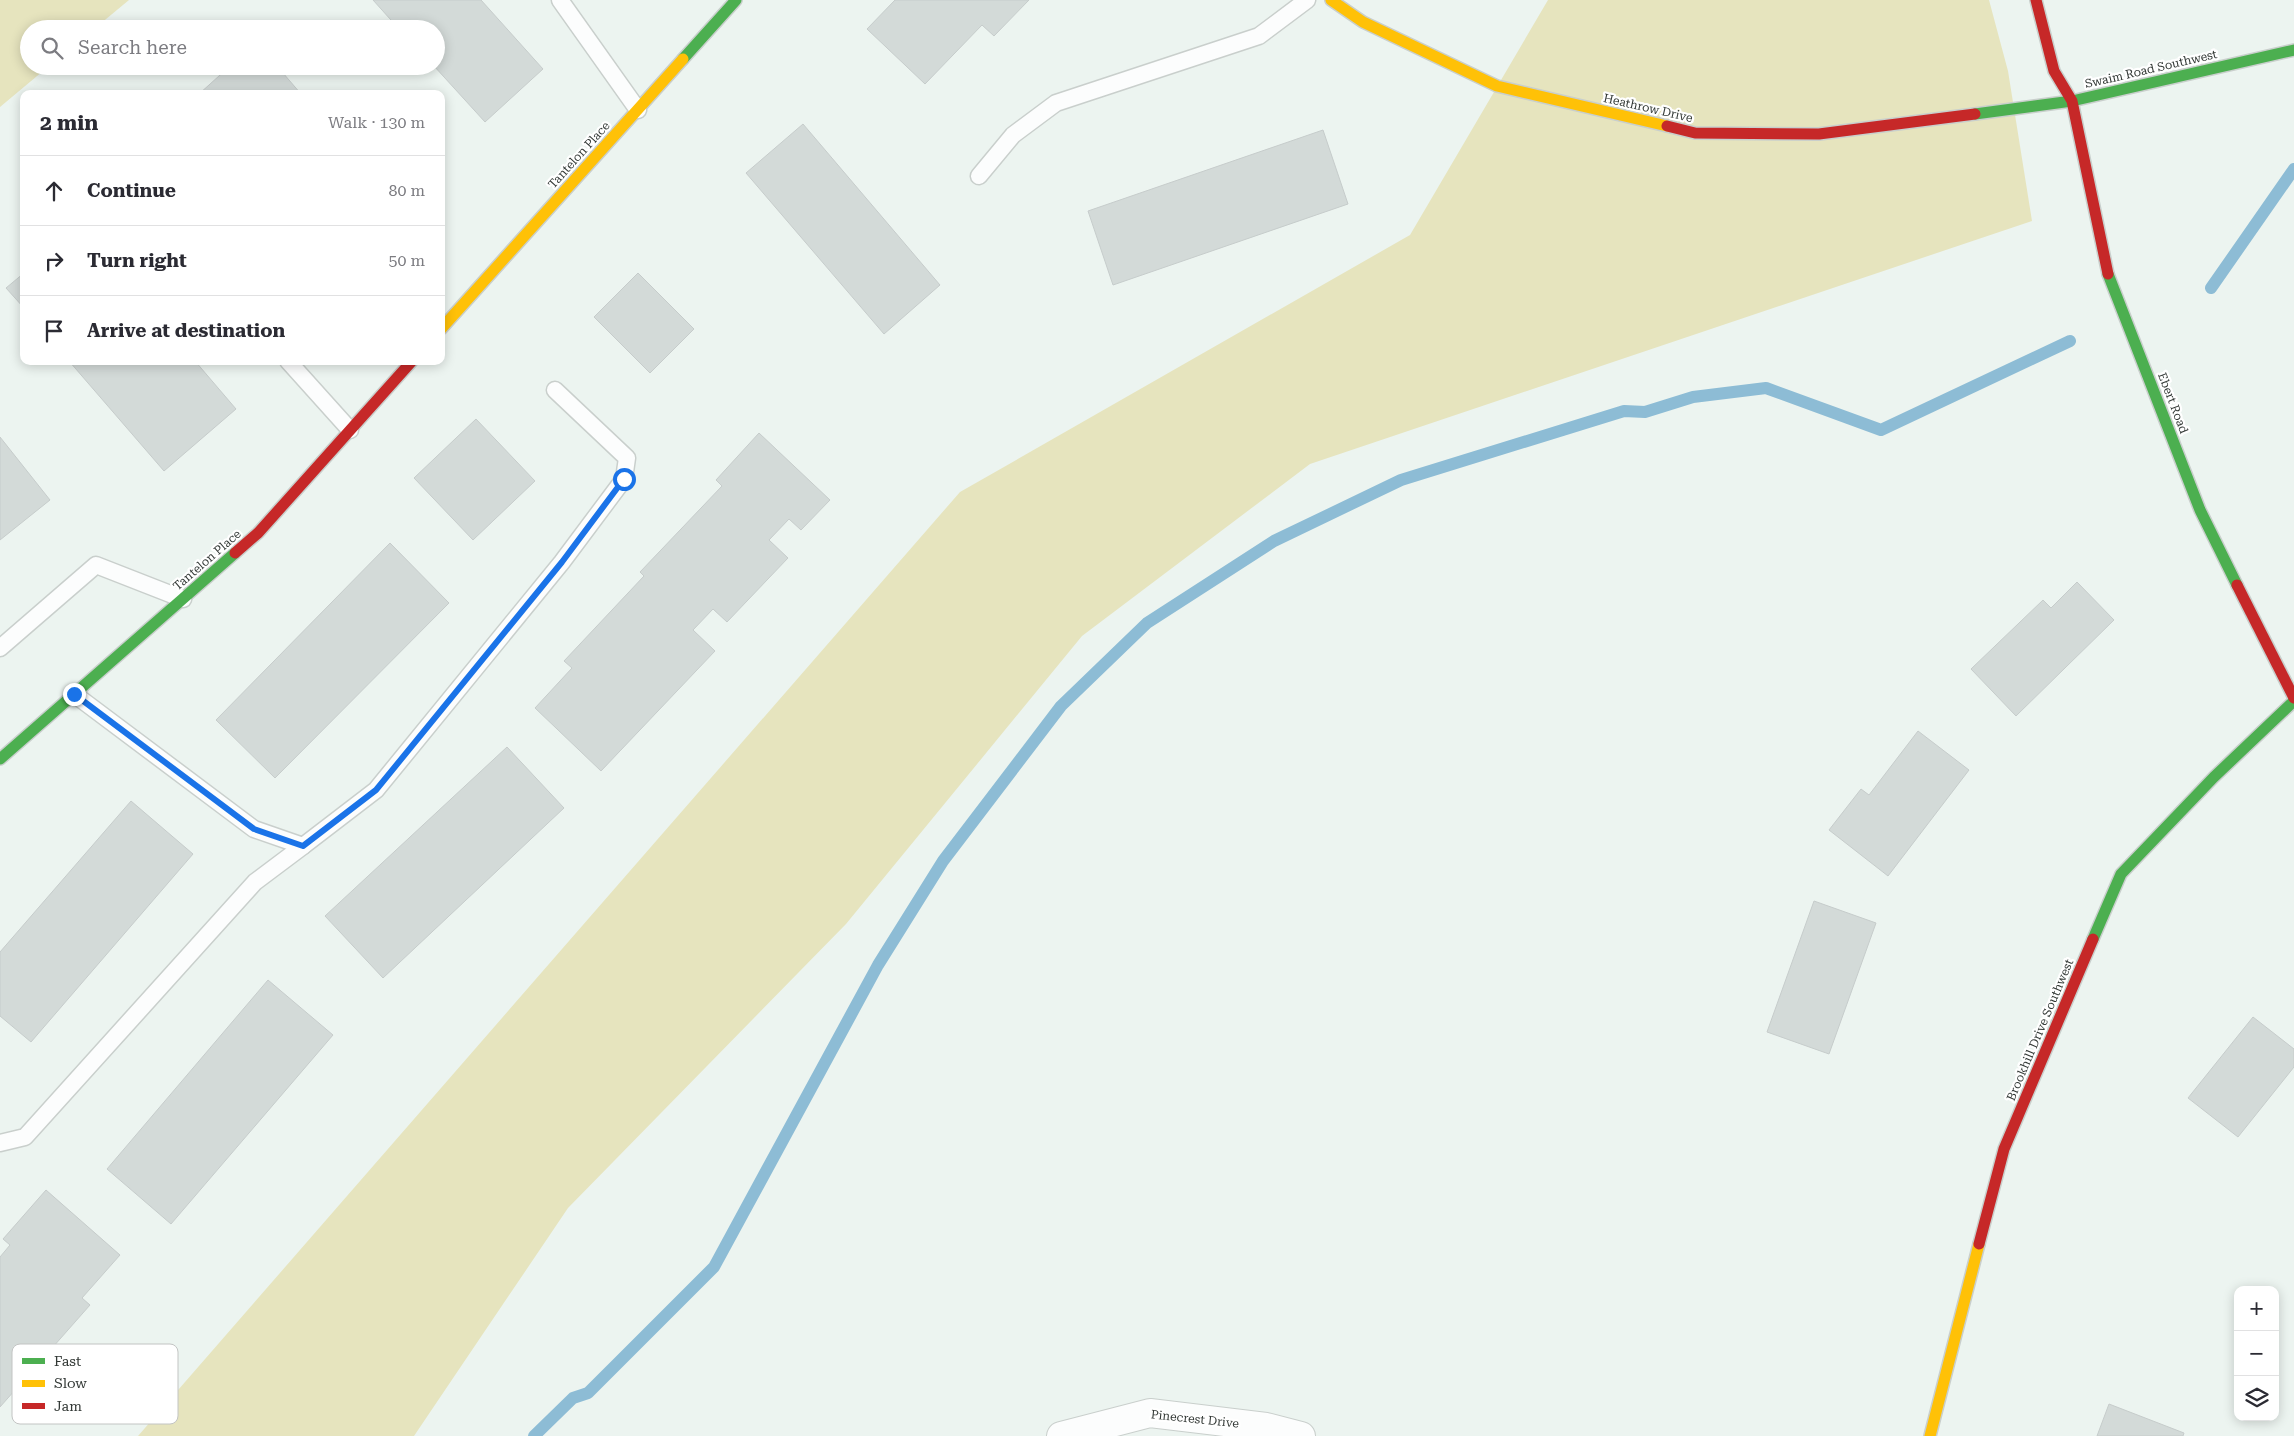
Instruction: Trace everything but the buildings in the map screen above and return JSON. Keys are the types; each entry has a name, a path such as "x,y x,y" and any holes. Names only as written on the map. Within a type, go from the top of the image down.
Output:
{"street":[{"name":"Tantelon Place","path":"445,325 736,0"},
{"name":"Heathrow Drive","path":"1331,0 1363,22 1497,86 1695,133 1819,134 2072,101"},
{"name":"Ebert Road","path":"2036,0 2054,71 2072,101 2107,271 2200,510 2294,699"},
{"name":"Swaim Road Southwest","path":"2072,101 2294,50"},
{"name":"Tantelon Place","path":"0,759 258,533 408,365"},
{"name":"Brookhill Drive Southwest","path":"1930,1436 2004,1149 2121,874 2214,777 2294,699"},
{"name":"Pinecrest Drive","path":"1060,1436 1150,1413 1266,1427 1301,1436"}],"lane":[{"path":"560,0 638,110"},
{"path":"979,176 1014,135 1056,103 1258,36 1307,0"},
{"path":"292,365 350,430"},
{"path":"0,1143 24,1137 255,882 376,790 562,562 624,479 627,458 555,390"},
{"path":"0,648 96,565 183,599"},
{"path":"74,694 254,829 303,846"}],"shaded area":[{"path":"0,0 129,0 105,20 20,20 20,75 38,75 0,107"},
{"path":"1548,0 1989,0 2008,71 2032,221 1310,464 1082,636 846,924 568,1208 414,1436 138,1436 148,1424 178,1424 178,1390 960,492 1410,235"}],"waterway":[{"path":"2211,288 2294,169"},
{"path":"534,1436 573,1398 588,1393 714,1267 878,965 943,861 1061,706 1147,623 1274,541 1401,480 1624,411 1645,412 1693,397 1766,388 1881,430 2070,341"}],"traffic: fast":[{"path":"683,59 736,0"},
{"path":"1975,114 2072,101 2294,50"},
{"path":"2108,274 2200,510 2237,585"},
{"path":"0,759 235,553"},
{"path":"2093,939 2121,874 2214,777 2294,701"}],"traffic: slow":[{"path":"1331,0 1363,22 1497,86 1667,126"},
{"path":"445,325 683,59"},
{"path":"1930,1436 1979,1244"}],"traffic: jam":[{"path":"2036,0 2054,71 2072,101 2108,274"},
{"path":"1667,126 1695,133 1819,134 1975,114"},
{"path":"235,553 258,533 408,365"},
{"path":"2237,585 2294,698"},
{"path":"1979,1244 2004,1149 2093,939"}],"route":[{"path":"74,694 254,829 303,846 376,790 562,562 624,479"}]}
